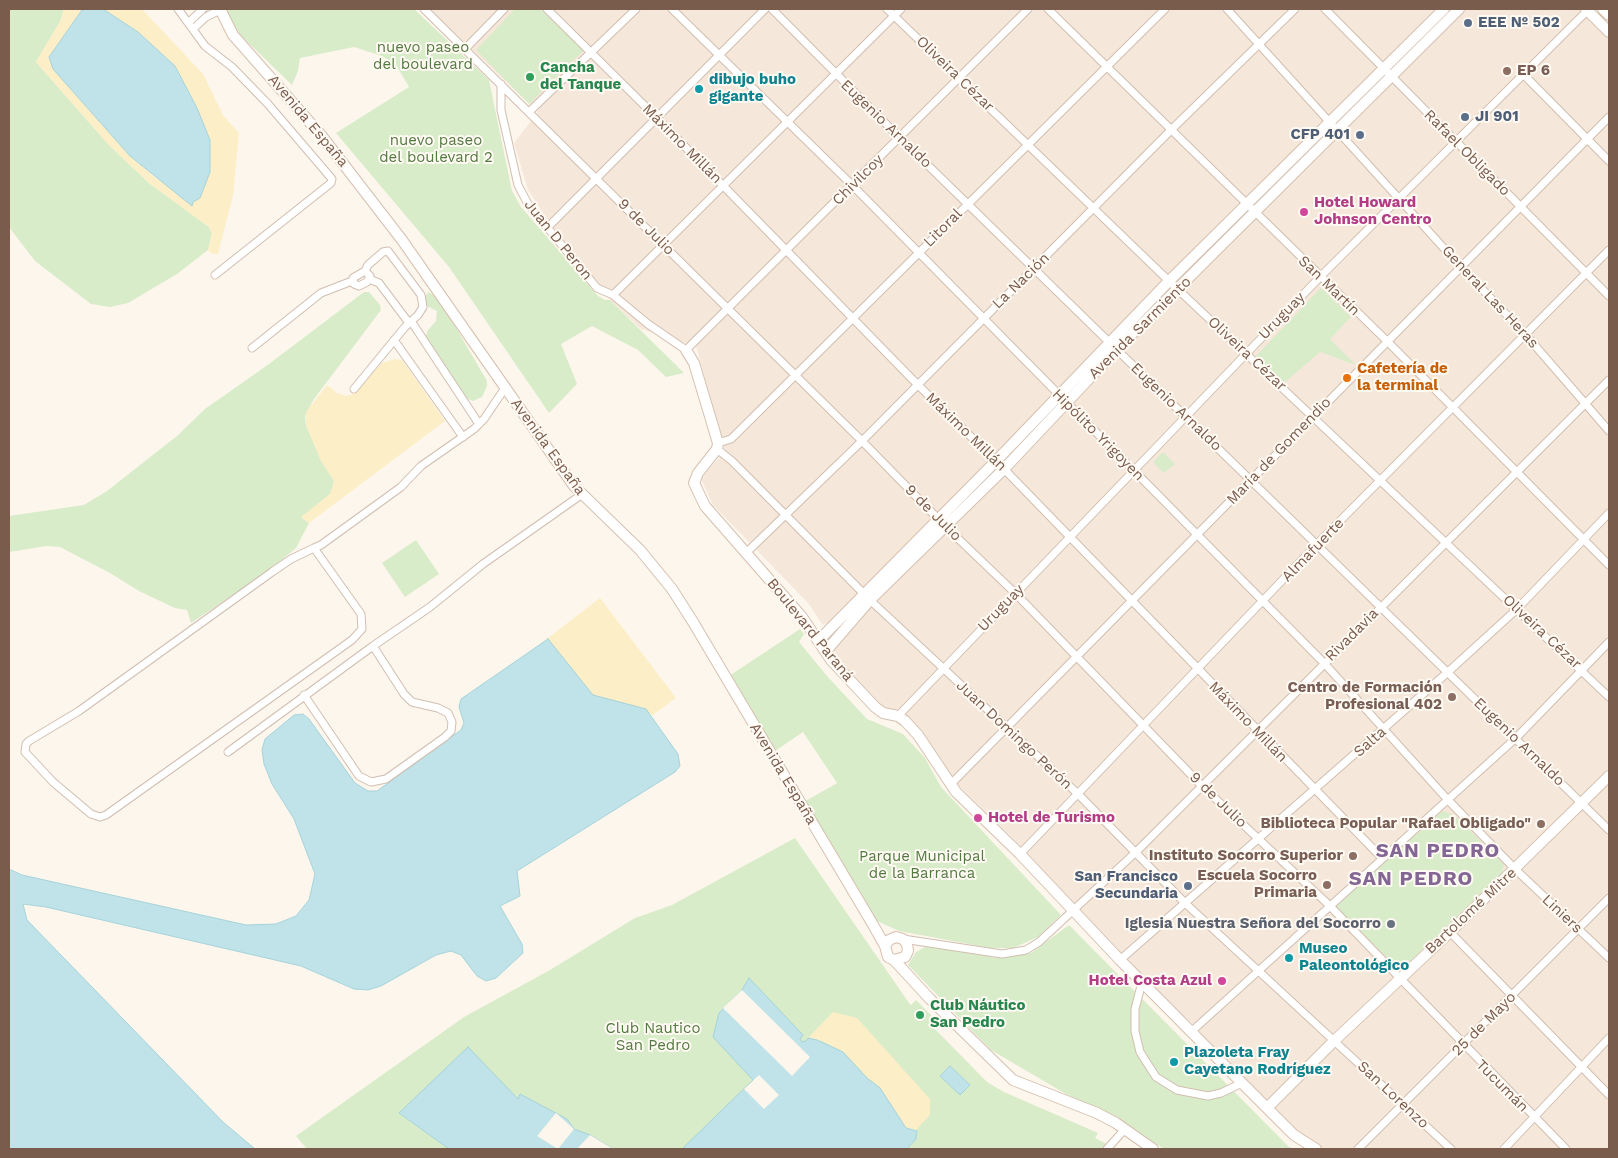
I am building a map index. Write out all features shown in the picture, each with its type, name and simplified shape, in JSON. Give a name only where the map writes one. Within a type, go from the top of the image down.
[{"type":"main road","name":"Avenida España","points":[[220,9],[233,35],[282,89],[359,182],[433,282],[581,495],[640,550],[672,589],[872,923],[893,941],[907,944],[902,960]]},
{"type":"main road","name":"Avenida Sarmiento","points":[[819,640],[946,527],[1004,469],[1062,400],[1113,346],[1169,281],[1250,208],[1333,125],[1383,69],[1444,9]]},
{"type":"main road","name":"Avenida Sarmiento","points":[[1333,125],[1391,76],[1459,9]]},
{"type":"main road","points":[[1588,9],[1609,32]]},
{"type":"main road","points":[[1604,9],[1609,15]]},
{"type":"main road","name":"Avenida Sarmiento","points":[[1113,346],[1178,289],[1250,208]]},
{"type":"main road","points":[[686,350],[694,363],[718,446]]},
{"type":"main road","name":"Avenida Sarmiento","points":[[826,651],[867,597],[938,518],[1062,400]]},
{"type":"main road","name":"Boulevard Paraná","points":[[718,446],[696,477],[695,490],[705,506],[802,617],[831,660],[875,707],[883,713],[898,716],[918,735],[950,785],[1020,854],[1120,960],[1294,1135],[1316,1149]]},
{"type":"main road","name":"Bartolomé Mitre","points":[[1268,1108],[1398,978],[1450,932],[1609,776]]},
{"type":"main road","name":"Avenida España","points":[[893,941],[888,956],[902,960],[930,999],[1013,1080],[1097,1113],[1125,1129],[1153,1149]]},
{"type":"street","points":[[178,9],[204,46],[232,67],[268,104],[332,178],[331,183],[215,275]]},
{"type":"street","points":[[188,23],[203,9]]},
{"type":"street","points":[[193,29],[206,17],[220,9]]},
{"type":"street","name":"9 de Julio","points":[[424,9],[530,111],[726,309],[1015,593],[1202,786],[1329,905],[1398,978]]},
{"type":"street","points":[[466,48],[504,9]]},
{"type":"street","name":"Máximo Millán","points":[[547,9],[656,117],[917,384],[1004,469],[1256,731],[1382,858]]},
{"type":"street","points":[[530,111],[636,9]]},
{"type":"street","name":"Hipólito Yrigoyen","points":[[672,9],[852,185],[1062,400],[1324,663],[1448,800],[1515,869]]},
{"type":"street","points":[[548,227],[765,9]]},
{"type":"street","name":"Eugenio Arnaldo","points":[[772,9],[900,138],[1609,830]]},
{"type":"street","name":"Oliveira Cézar","points":[[887,9],[1169,281],[1609,697]]},
{"type":"street","points":[[613,295],[901,9]]},
{"type":"street","name":"Chivilcoy","points":[[686,350],[1028,9]]},
{"type":"street","name":"San Martín","points":[[1048,9],[1172,129],[1609,564]]},
{"type":"street","name":"Litoral","points":[[718,446],[732,439],[794,374],[854,320],[918,253],[1165,9]]},
{"type":"street","name":"General Las Heras","points":[[1227,9],[1460,266],[1525,334],[1609,431]]},
{"type":"street","name":"La Nación","points":[[746,553],[862,441],[1172,129],[1295,9]]},
{"type":"street","name":"Rafael Obligado","points":[[1325,9],[1609,296]]},
{"type":"street","name":"Uruguay","points":[[898,716],[1186,417],[1246,352],[1588,9]]},
{"type":"street","points":[[1523,74],[1609,161]]},
{"type":"street","name":"Juan D Peron","points":[[501,84],[501,110],[518,185],[528,204],[597,288],[613,295],[648,324],[686,350]]},
{"type":"street","name":"María de Gomendio","points":[[950,785],[1609,117]]},
{"type":"street","name":"Almafuerte","points":[[1020,854],[1317,544],[1609,250]]},
{"type":"street","points":[[252,348],[321,293],[352,281],[365,271],[368,265],[383,252],[388,251],[392,254],[423,301],[421,311],[394,340],[354,389]]},
{"type":"street","points":[[365,271],[368,272],[369,279]]},
{"type":"street","points":[[369,279],[379,283],[410,322],[479,424]]},
{"type":"street","points":[[352,281],[359,286],[369,279]]},
{"type":"street","points":[[394,340],[463,437]]},
{"type":"street","name":"Rivadavia","points":[[928,941],[987,953],[1026,950],[1039,942],[1136,852],[1609,380]]},
{"type":"street","points":[[314,548],[361,614],[362,629],[352,640],[106,815],[100,817],[91,814],[53,782],[25,752],[26,744],[29,741],[80,711],[272,572],[314,548],[401,487],[421,466],[479,424],[505,388]]},
{"type":"street","name":"Juan Domingo Perón","points":[[718,446],[867,597],[1078,794],[1186,903],[1335,1040]]},
{"type":"street","points":[[228,752],[373,646],[430,608],[483,564],[581,495]]},
{"type":"street","name":"Salta","points":[[1120,960],[1448,672],[1517,609],[1609,514]]},
{"type":"street","points":[[1192,1031],[1258,969],[1516,738],[1609,642]]},
{"type":"street","points":[[304,696],[359,776],[371,782],[386,779],[445,737],[451,731],[452,722],[448,714],[438,708],[412,702],[404,694],[373,646]]},
{"type":"street","name":"Liniers","points":[[1515,869],[1609,958]]},
{"type":"street","name":"25 de Mayo","points":[[1358,1149],[1609,898]]},
{"type":"street","points":[[1450,932],[1609,1095]]},
{"type":"street","points":[[893,941],[928,941]]},
{"type":"street","points":[[902,960],[928,941]]},
{"type":"street","name":"Tucumán","points":[[1398,978],[1566,1149]]},
{"type":"street","points":[[1142,982],[1135,1008],[1135,1031],[1140,1052],[1156,1077],[1177,1090],[1208,1096],[1220,1094],[1242,1083]]},
{"type":"street","points":[[1504,1149],[1609,1038]]},
{"type":"street","name":"San Lorenzo","points":[[1335,1040],[1451,1149]]},
{"type":"street","points":[[1110,1148],[1125,1129]]},
{"type":"shaded area","points":[[429,9],[1438,9],[830,623],[822,624],[809,604],[713,505],[701,479],[725,451],[696,346],[641,329],[610,300],[549,222],[528,190],[514,143],[538,112]]},
{"type":"shaded area","points":[[1463,9],[1583,9],[1609,35],[1609,1149],[1322,1149],[1297,1134],[1242,1082],[1195,1026],[1143,979],[1075,909],[1022,847],[952,779],[928,739],[904,713],[896,709],[885,709],[876,702],[833,652],[836,643],[876,600]]},
{"type":"green space","points":[[9,9],[64,9],[61,20],[36,62],[109,145],[149,183],[209,227],[212,233],[208,250],[177,274],[128,303],[110,307],[91,304],[35,261],[9,227]]},
{"type":"green space","name":"nuevo paseo del boulevard 2","points":[[226,9],[414,9],[489,80],[512,191],[521,207],[598,296],[605,300],[610,300],[684,373],[666,377],[638,350],[592,326],[561,344],[577,384],[549,413],[449,267],[336,133],[409,87],[396,65],[382,56],[354,47],[300,58],[298,71],[292,85],[233,28]]},
{"type":"green space","name":"Cancha del Tanque","points":[[515,9],[540,9],[584,50],[529,104],[476,50]]},
{"type":"green space","points":[[1321,288],[1351,317],[1330,339],[1356,365],[1320,352],[1284,383],[1256,356]]},
{"type":"green space","points":[[364,292],[369,292],[380,305],[381,310],[314,399],[305,416],[306,425],[321,460],[334,481],[333,488],[330,494],[302,518],[309,523],[296,548],[263,575],[191,623],[187,610],[175,608],[139,591],[110,573],[60,547],[47,546],[9,552],[9,516],[84,505],[107,491],[177,436],[205,409],[269,364]]},
{"type":"green space","points":[[428,292],[438,297],[487,381],[482,397],[473,401],[460,396],[425,349],[424,340],[428,330],[436,321],[437,311],[427,306],[424,299]]},
{"type":"green space","points":[[1163,452],[1175,464],[1164,473],[1153,462]]},
{"type":"green space","points":[[416,540],[439,574],[405,597],[382,563]]},
{"type":"green space","name":"Parque Municipal de la Barranca","points":[[800,629],[804,634],[799,642],[827,676],[867,719],[903,734],[925,758],[941,787],[1061,915],[1038,937],[1013,948],[990,948],[899,931],[875,920],[804,802],[837,783],[803,732],[775,751],[729,676]]},
{"type":"green space","points":[[1443,811],[1454,815],[1504,864],[1502,873],[1403,968],[1399,969],[1334,906]]},
{"type":"green space","name":"Club Nautico San Pedro","points":[[795,838],[909,1003],[911,1005],[916,1000],[936,1020],[931,1025],[987,1082],[1004,1092],[1098,1133],[1095,1138],[1117,1149],[907,1149],[916,1139],[917,1131],[810,1057],[698,1149],[556,1149],[399,1113],[449,1149],[307,1149],[296,1136],[464,1017],[550,970],[635,918],[672,905]]},
{"type":"green space","points":[[1069,925],[1289,1147],[1295,1149],[1164,1149],[1121,1120],[1066,1094],[991,1050],[908,965],[916,952],[929,945],[996,958],[1031,953]]},
{"type":"sand","points":[[64,9],[87,9],[82,10],[49,57],[70,88],[130,156],[158,180],[197,108],[175,66],[138,32],[103,9],[142,9],[203,74],[223,115],[239,133],[233,195],[218,254],[212,254],[208,250],[212,233],[209,227],[149,183],[109,145],[36,62],[61,20]]},
{"type":"sand","points":[[395,359],[402,360],[445,421],[309,523],[301,517],[330,494],[334,481],[321,461],[306,425],[306,412],[327,385],[337,393],[347,396],[355,393],[382,363]]},
{"type":"sand","points":[[600,598],[676,698],[653,715],[599,701],[474,695]]},
{"type":"sand","points":[[833,1012],[857,1018],[930,1099],[930,1115],[916,1130],[906,1128],[880,1088],[867,1078],[843,1052],[822,1041],[808,1038]]},
{"type":"water","points":[[103,9],[138,32],[175,66],[197,108],[210,140],[210,172],[200,198],[193,202],[192,206],[130,156],[53,69],[49,57],[82,10]]},
{"type":"water","points":[[548,639],[593,695],[646,709],[678,754],[680,766],[675,772],[517,871],[520,896],[500,906],[522,944],[523,953],[496,978],[486,981],[477,976],[461,955],[451,951],[436,955],[381,986],[368,990],[354,989],[301,966],[46,907],[23,904],[27,920],[223,1122],[255,1149],[9,1149],[9,869],[22,875],[246,925],[276,924],[296,916],[309,900],[315,874],[294,819],[272,784],[264,764],[262,750],[265,739],[294,715],[303,714],[309,719],[355,783],[368,791],[377,791],[461,730],[464,723],[459,707],[461,699]]},
{"type":"water","points":[[749,978],[803,1035],[800,1039],[802,1042],[808,1038],[817,1040],[843,1052],[867,1078],[880,1088],[906,1128],[917,1131],[916,1139],[907,1149],[682,1149],[753,1080],[713,1037],[719,1013],[742,990]]},
{"type":"water","points":[[468,1047],[518,1099],[520,1094],[567,1119],[574,1129],[590,1135],[613,1149],[449,1149],[399,1113]]},
{"type":"water","points":[[950,1066],[970,1085],[960,1095],[940,1076]]},
{"type":"pier","points":[[742,990],[810,1057],[792,1076],[723,1008]]},
{"type":"pier","points":[[759,1075],[779,1095],[764,1109],[744,1089]]},
{"type":"pier","points":[[556,1113],[574,1129],[558,1149],[537,1136]]},
{"type":"pier","points":[[590,1135],[613,1149],[577,1149]]},
{"type":"place","name":"EEE Nº 502","points":[[1468,23]]},
{"type":"place","name":"EP 6","points":[[1507,71]]},
{"type":"place","name":"Cancha del Tanque","points":[[530,77]]},
{"type":"place","name":"dibujo buho gigante","points":[[699,89]]},
{"type":"place","name":"JI 901","points":[[1465,117]]},
{"type":"place","name":"CFP 401","points":[[1360,135]]},
{"type":"place","name":"Hotel Howard Johnson Centro","points":[[1304,212]]},
{"type":"place","name":"Cafetería de la terminal","points":[[1347,378]]},
{"type":"place","name":"Centro de Formación Profesional 402","points":[[1452,697]]},
{"type":"place","name":"Hotel de Turismo","points":[[978,818]]},
{"type":"place","name":"Biblioteca Popular \"Rafael Obligado\"","points":[[1541,824]]},
{"type":"place","name":"Instituto Socorro Superior","points":[[1353,856]]},
{"type":"place","name":"Escuela Socorro Primaria","points":[[1327,885]]},
{"type":"place","name":"San Francisco Secundaria","points":[[1188,886]]},
{"type":"place","name":"Iglesia Nuestra Señora del Socorro","points":[[1391,924]]},
{"type":"place","name":"Museo Paleontológico","points":[[1289,958]]},
{"type":"place","name":"Hotel Costa Azul","points":[[1222,981]]},
{"type":"place","name":"Club Náutico San Pedro","points":[[920,1015]]},
{"type":"place","name":"Plazoleta Fray Cayetano Rodríguez","points":[[1174,1062]]},
{"type":"district","name":"SAN PEDRO","points":[[1438,851]]},
{"type":"district","name":"SAN PEDRO","points":[[1411,879]]},
{"type":"park label","name":"nuevo paseo del boulevard","points":[[423,56]]}]
